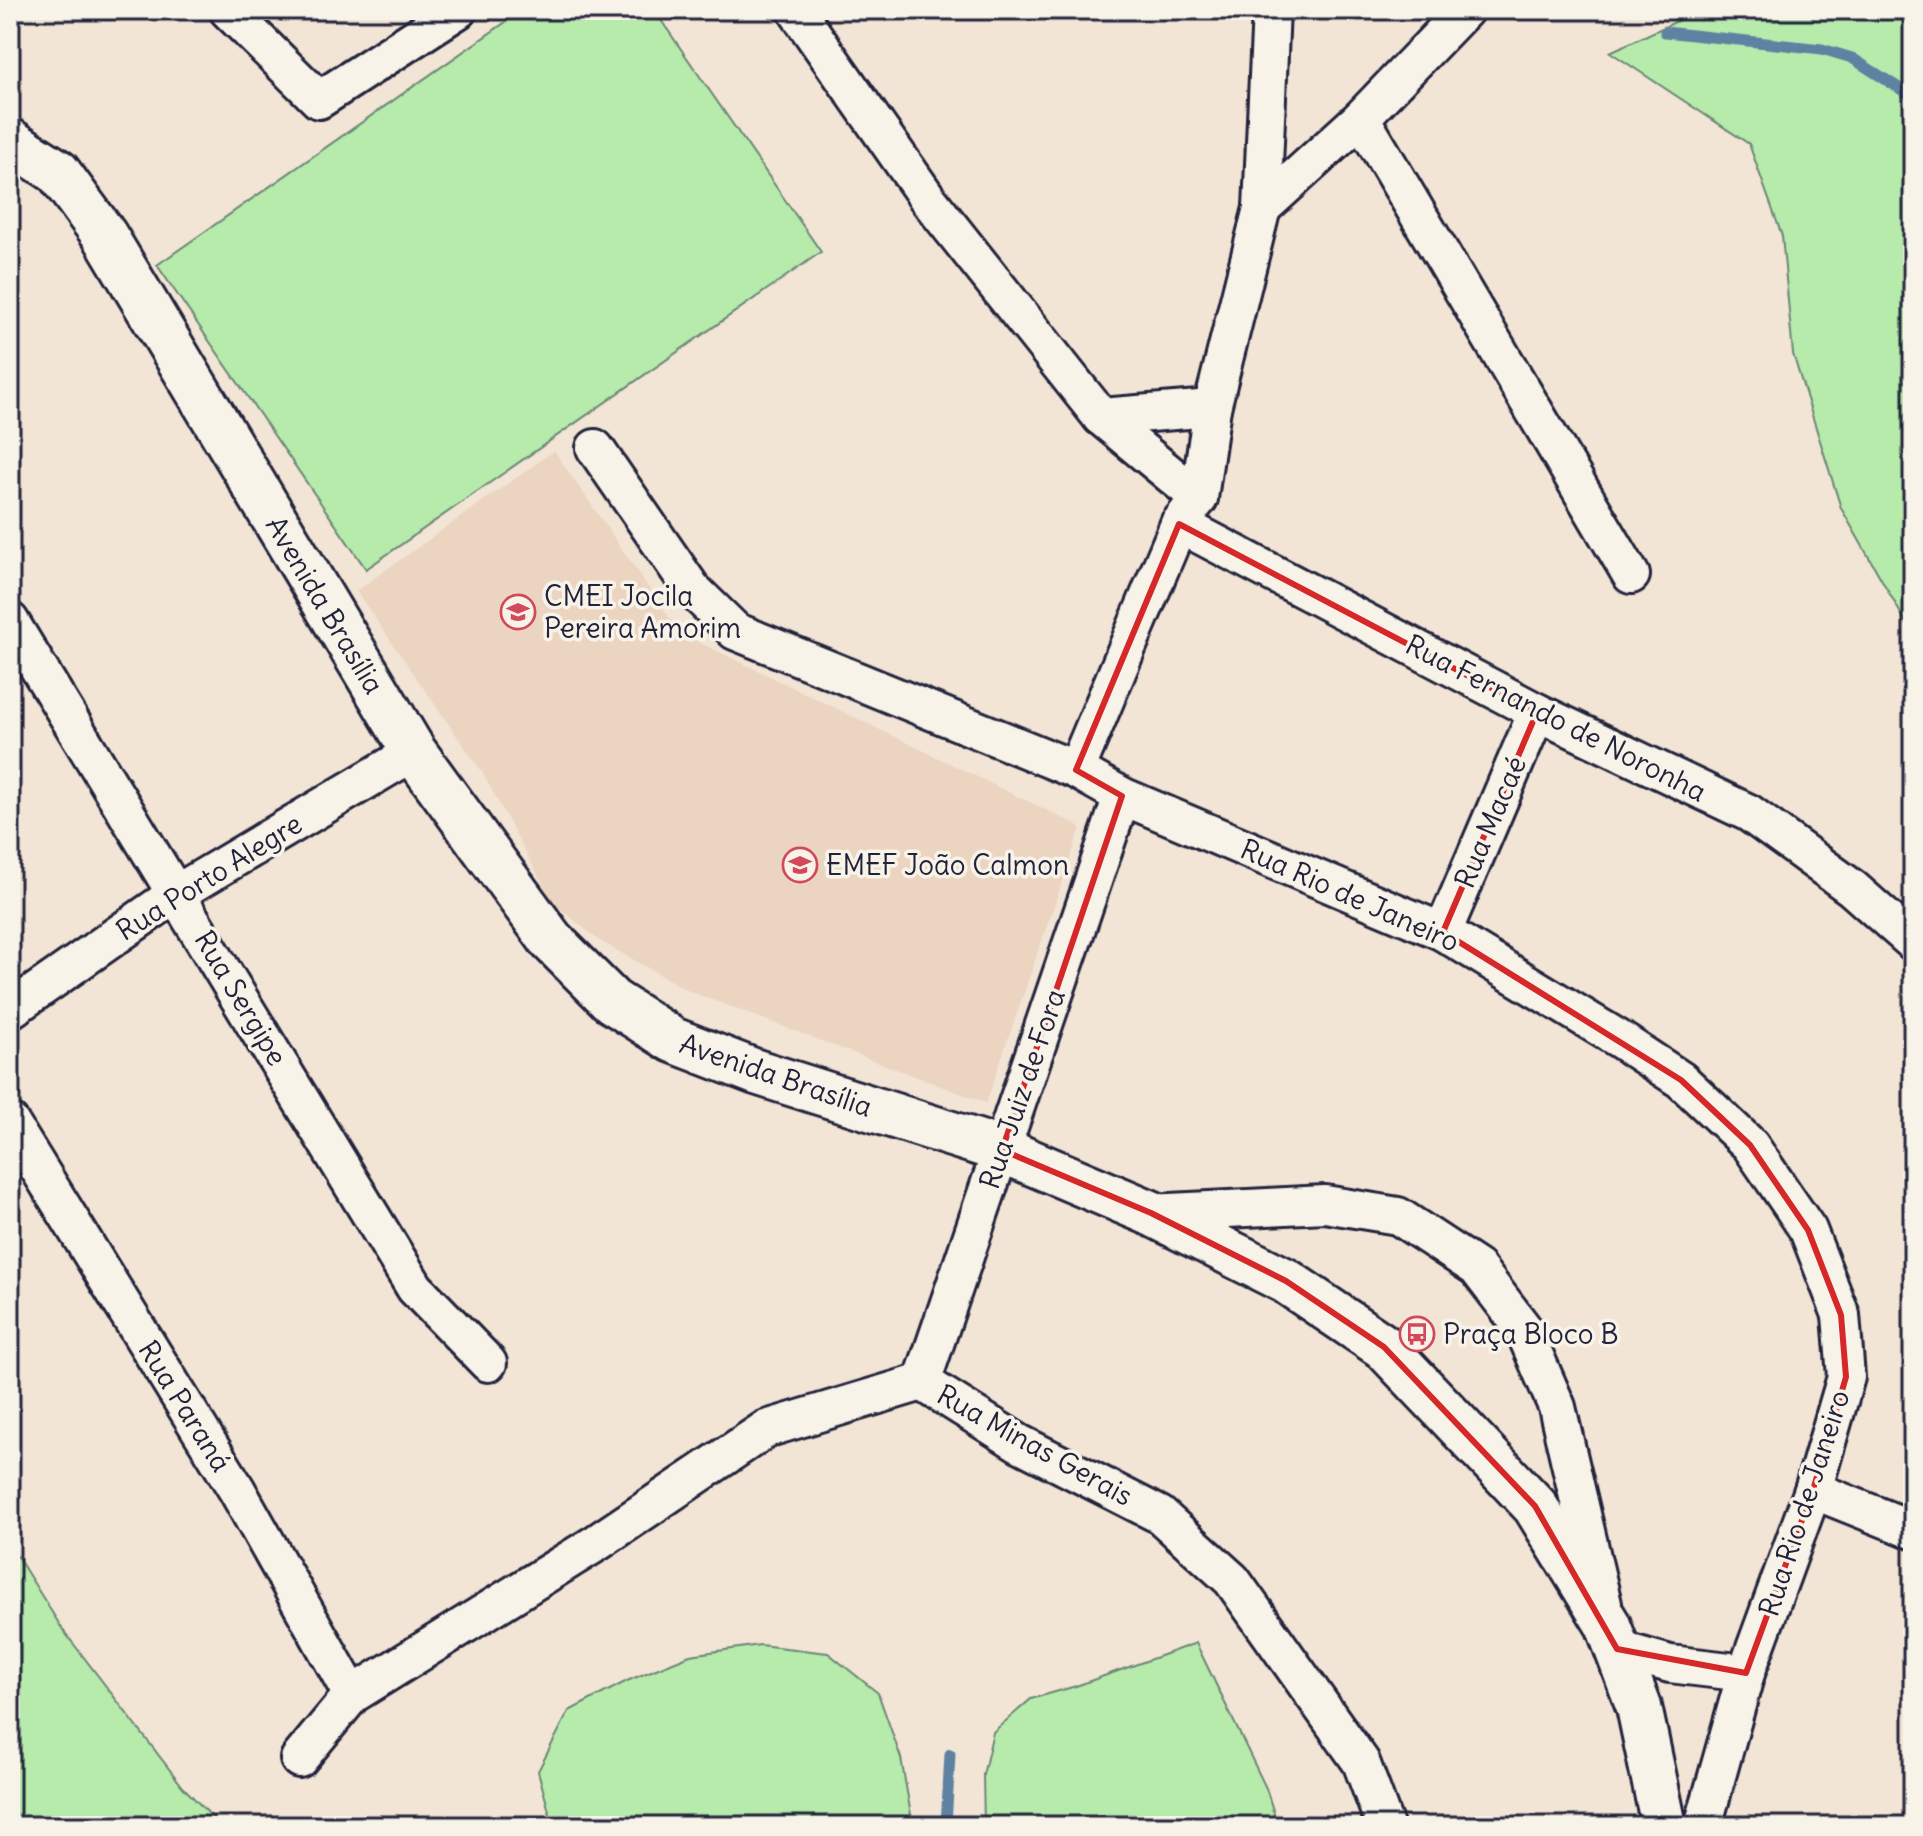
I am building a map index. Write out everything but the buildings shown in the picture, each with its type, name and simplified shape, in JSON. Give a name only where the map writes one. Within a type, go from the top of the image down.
[{"type":"street","points":[[228,10],[319,100],[458,10]]},
{"type":"street","name":"Rua Fernando de Noronha","points":[[796,10],[928,199],[1101,417],[1189,511],[1537,712],[1749,813],[1852,888],[1913,942]]},
{"type":"street","points":[[1076,770],[1189,511],[1262,208],[1271,10]]},
{"type":"street","points":[[1262,208],[1361,118],[1465,10]]},
{"type":"street","points":[[1361,118],[1631,575]]},
{"type":"street","name":"Avenida Brasília","points":[[10,141],[58,172],[105,236],[414,752],[551,940],[612,1001],[673,1040],[756,1072],[1002,1150],[1151,1213],[1286,1281],[1384,1347],[1535,1506],[1612,1637],[1639,1707],[1664,1826]]},
{"type":"street","points":[[1101,417],[1212,408]]},
{"type":"street","name":"Rua Rio de Janeiro","points":[[595,448],[692,589],[735,631],[1076,770],[1122,796],[1443,932],[1681,1080],[1750,1145],[1808,1230],[1841,1315],[1846,1377],[1813,1490],[1746,1673],[1703,1826]]},
{"type":"street","name":"Rua Sergipe","points":[[10,621],[415,1288],[488,1363]]},
{"type":"street","name":"Rua Macaé","points":[[1443,932],[1537,712]]},
{"type":"street","name":"Rua Porto Alegre","points":[[10,1010],[177,893],[414,752]]},
{"type":"street","name":"Rua Juiz de Fora","points":[[922,1382],[1122,796]]},
{"type":"street","name":"Rua Paraná","points":[[10,1122],[237,1490],[352,1695]]},
{"type":"street","points":[[1151,1213],[1325,1204],[1369,1211],[1398,1216],[1477,1268],[1523,1328],[1557,1407],[1612,1637],[1670,1664],[1746,1673]]},
{"type":"street","name":"Rua Minas Gerais","points":[[299,1759],[352,1695],[598,1542],[766,1429],[922,1382],[1019,1443],[1160,1515],[1232,1580],[1361,1762],[1385,1826]]},
{"type":"street","points":[[1813,1490],[1913,1530]]},
{"type":"highlighted area","points":[[1179,524],[1537,712],[1443,932],[1681,1080],[1750,1145],[1808,1230],[1841,1315],[1846,1377],[1813,1490],[1746,1673],[1617,1649],[1535,1506],[1384,1347],[1286,1281],[1151,1213],[1002,1150],[1122,796],[1076,770]]},
{"type":"shaded area","name":"EMEF João Calmon","points":[[554,451],[680,633],[1081,827],[986,1103],[689,991],[600,941],[553,903],[482,772],[356,591]]},
{"type":"green space","points":[[523,10],[654,10],[821,252],[366,569],[157,265]]},
{"type":"green space","points":[[1701,10],[1913,10],[1913,635],[1841,508],[1793,354],[1782,236],[1749,144],[1610,52]]},
{"type":"green space","points":[[10,1545],[63,1630],[183,1787],[221,1826],[10,1826]]},
{"type":"green space","points":[[1196,1643],[1266,1788],[1278,1826],[984,1826],[983,1775],[993,1732],[1031,1699]]},
{"type":"green space","points":[[760,1645],[828,1653],[878,1693],[901,1758],[913,1826],[553,1826],[538,1771],[569,1711],[627,1681],[690,1655]]},
{"type":"waterway","points":[[1665,32],[1822,49],[1852,58],[1913,97]]},
{"type":"waterway","points":[[946,1826],[950,1754]]},
{"type":"place","name":"CMEI Jocila Pereira Amorim","points":[[518,612]]},
{"type":"place","name":"EMEF João Calmon","points":[[800,865]]},
{"type":"place","name":"Praça Bloco B","points":[[1417,1334]]}]
